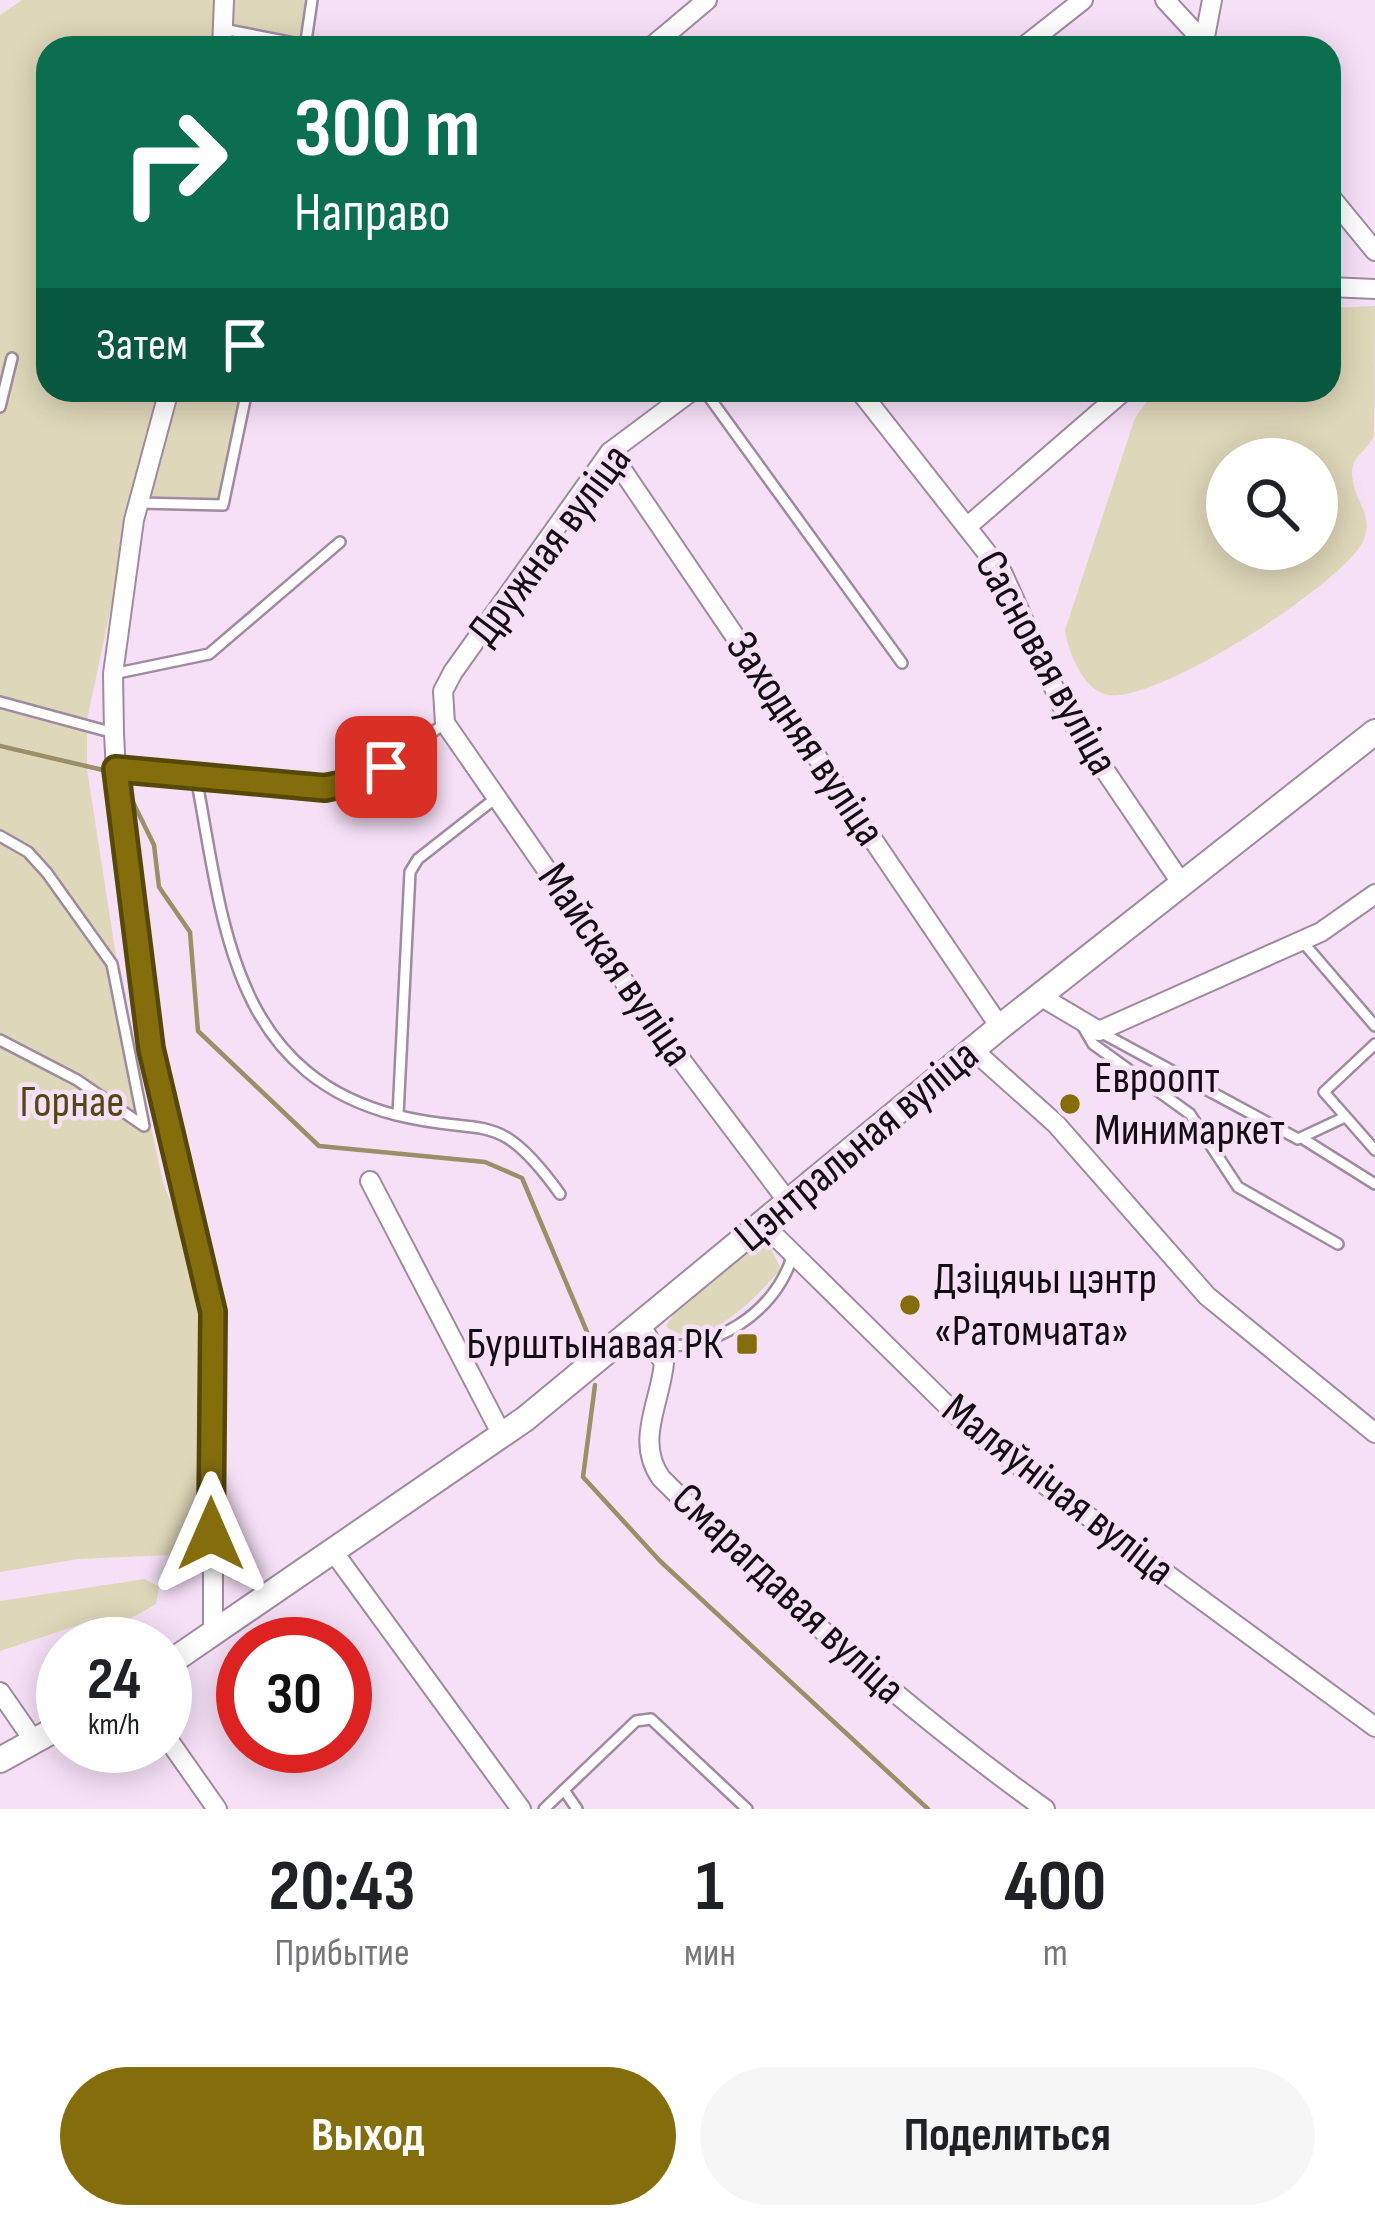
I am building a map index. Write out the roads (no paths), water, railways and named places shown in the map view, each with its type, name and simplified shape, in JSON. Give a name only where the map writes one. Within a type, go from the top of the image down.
[{"type":"street","points":[[223,36],[224,0]]},
{"type":"street","points":[[664,36],[707,0]]},
{"type":"street","points":[[1037,36],[1083,0]]},
{"type":"street","points":[[1166,0],[1198,36]]},
{"type":"street","points":[[1207,36],[1212,0]]},
{"type":"street","points":[[1341,210],[1375,251]]},
{"type":"street","points":[[1341,288],[1375,289]]},
{"type":"street","points":[[166,402],[139,503],[113,674],[114,733],[136,944],[170,1139],[213,1312],[213,1636]]},
{"type":"street","name":"Дружная вуліца","points":[[445,723],[443,691],[453,672],[610,452],[677,402]]},
{"type":"street","name":"Сасновая вуліца","points":[[869,402],[968,526],[1019,602],[1032,648],[1064,710],[1182,884]]},
{"type":"street","points":[[968,526],[1111,402]]},
{"type":"street","name":"Заходняя вуліца","points":[[610,452],[1000,1027]]},
{"type":"street","name":"Майская вуліца","points":[[445,723],[648,1016],[789,1203]]},
{"type":"street","name":"Цэнтральная вуліца","points":[[192,1649],[649,1335],[764,1225],[972,1049],[1375,732]]},
{"type":"street","points":[[1040,996],[1100,1031],[1301,940],[1375,894]]},
{"type":"street","points":[[972,1049],[1056,1124],[1207,1296],[1375,1433]]},
{"type":"street","points":[[370,1181],[502,1435]]},
{"type":"street","name":"Маляўнічая вуліца","points":[[764,1225],[792,1258],[976,1435],[1375,1727]]},
{"type":"street","name":"Смарагдавая вуліца","points":[[649,1335],[662,1376],[647,1437],[648,1454],[661,1478],[797,1610],[952,1742],[1045,1809]]},
{"type":"street","points":[[335,1554],[521,1809]]},
{"type":"street","points":[[0,1692],[34,1741],[0,1760]]},
{"type":"street","points":[[192,1773],[217,1809]]},
{"type":"lane","points":[[306,36],[311,0]]},
{"type":"lane","points":[[0,407],[12,358]]},
{"type":"lane","points":[[139,503],[223,505],[245,402]]},
{"type":"lane","points":[[713,402],[902,663]]},
{"type":"lane","points":[[113,674],[209,654],[340,542]]},
{"type":"lane","points":[[0,702],[114,733]]},
{"type":"lane","points":[[116,769],[313,788],[358,781],[445,723]]},
{"type":"lane","points":[[196,777],[230,953],[263,1026],[309,1071],[398,1115],[498,1131],[519,1144],[560,1194]]},
{"type":"lane","points":[[398,1115],[410,872],[418,859],[497,797]]},
{"type":"lane","points":[[0,836],[28,852],[47,873],[112,964],[144,1126]]},
{"type":"lane","points":[[1301,940],[1371,1011],[1375,1026]]},
{"type":"lane","points":[[1080,1020],[1093,1044],[1190,1114],[1238,1187],[1338,1244]]},
{"type":"lane","points":[[1100,1031],[1305,1140],[1375,1184]]},
{"type":"lane","points":[[0,1040],[77,1080],[170,1139]]},
{"type":"lane","points":[[1375,1044],[1324,1092],[1375,1150]]},
{"type":"lane","points":[[1305,1140],[1346,1117]]},
{"type":"lane","points":[[649,1335],[677,1347],[715,1338],[741,1323],[785,1279],[792,1258]]},
{"type":"lane","points":[[544,1809],[636,1721],[651,1719],[747,1809]]},
{"type":"lane","points":[[564,1790],[577,1809]]},
{"type":"waterway","points":[[0,746],[103,770]]},
{"type":"waterway","points":[[126,788],[154,845],[159,887],[190,932],[198,1031],[319,1146],[485,1162],[522,1178],[590,1339]]},
{"type":"waterway","points":[[595,1385],[583,1477],[660,1561],[928,1809]]},
{"type":"place","name":"Евроопт Минимаркет","points":[[1070,1104]]},
{"type":"place","name":"Дзіцячы цэнтр «Ратомчата»","points":[[910,1305]]},
{"type":"place","name":"Бурштынавая РК","points":[[747,1344]]},
{"type":"park label","name":"Горнае","points":[[72,1102]]}]
